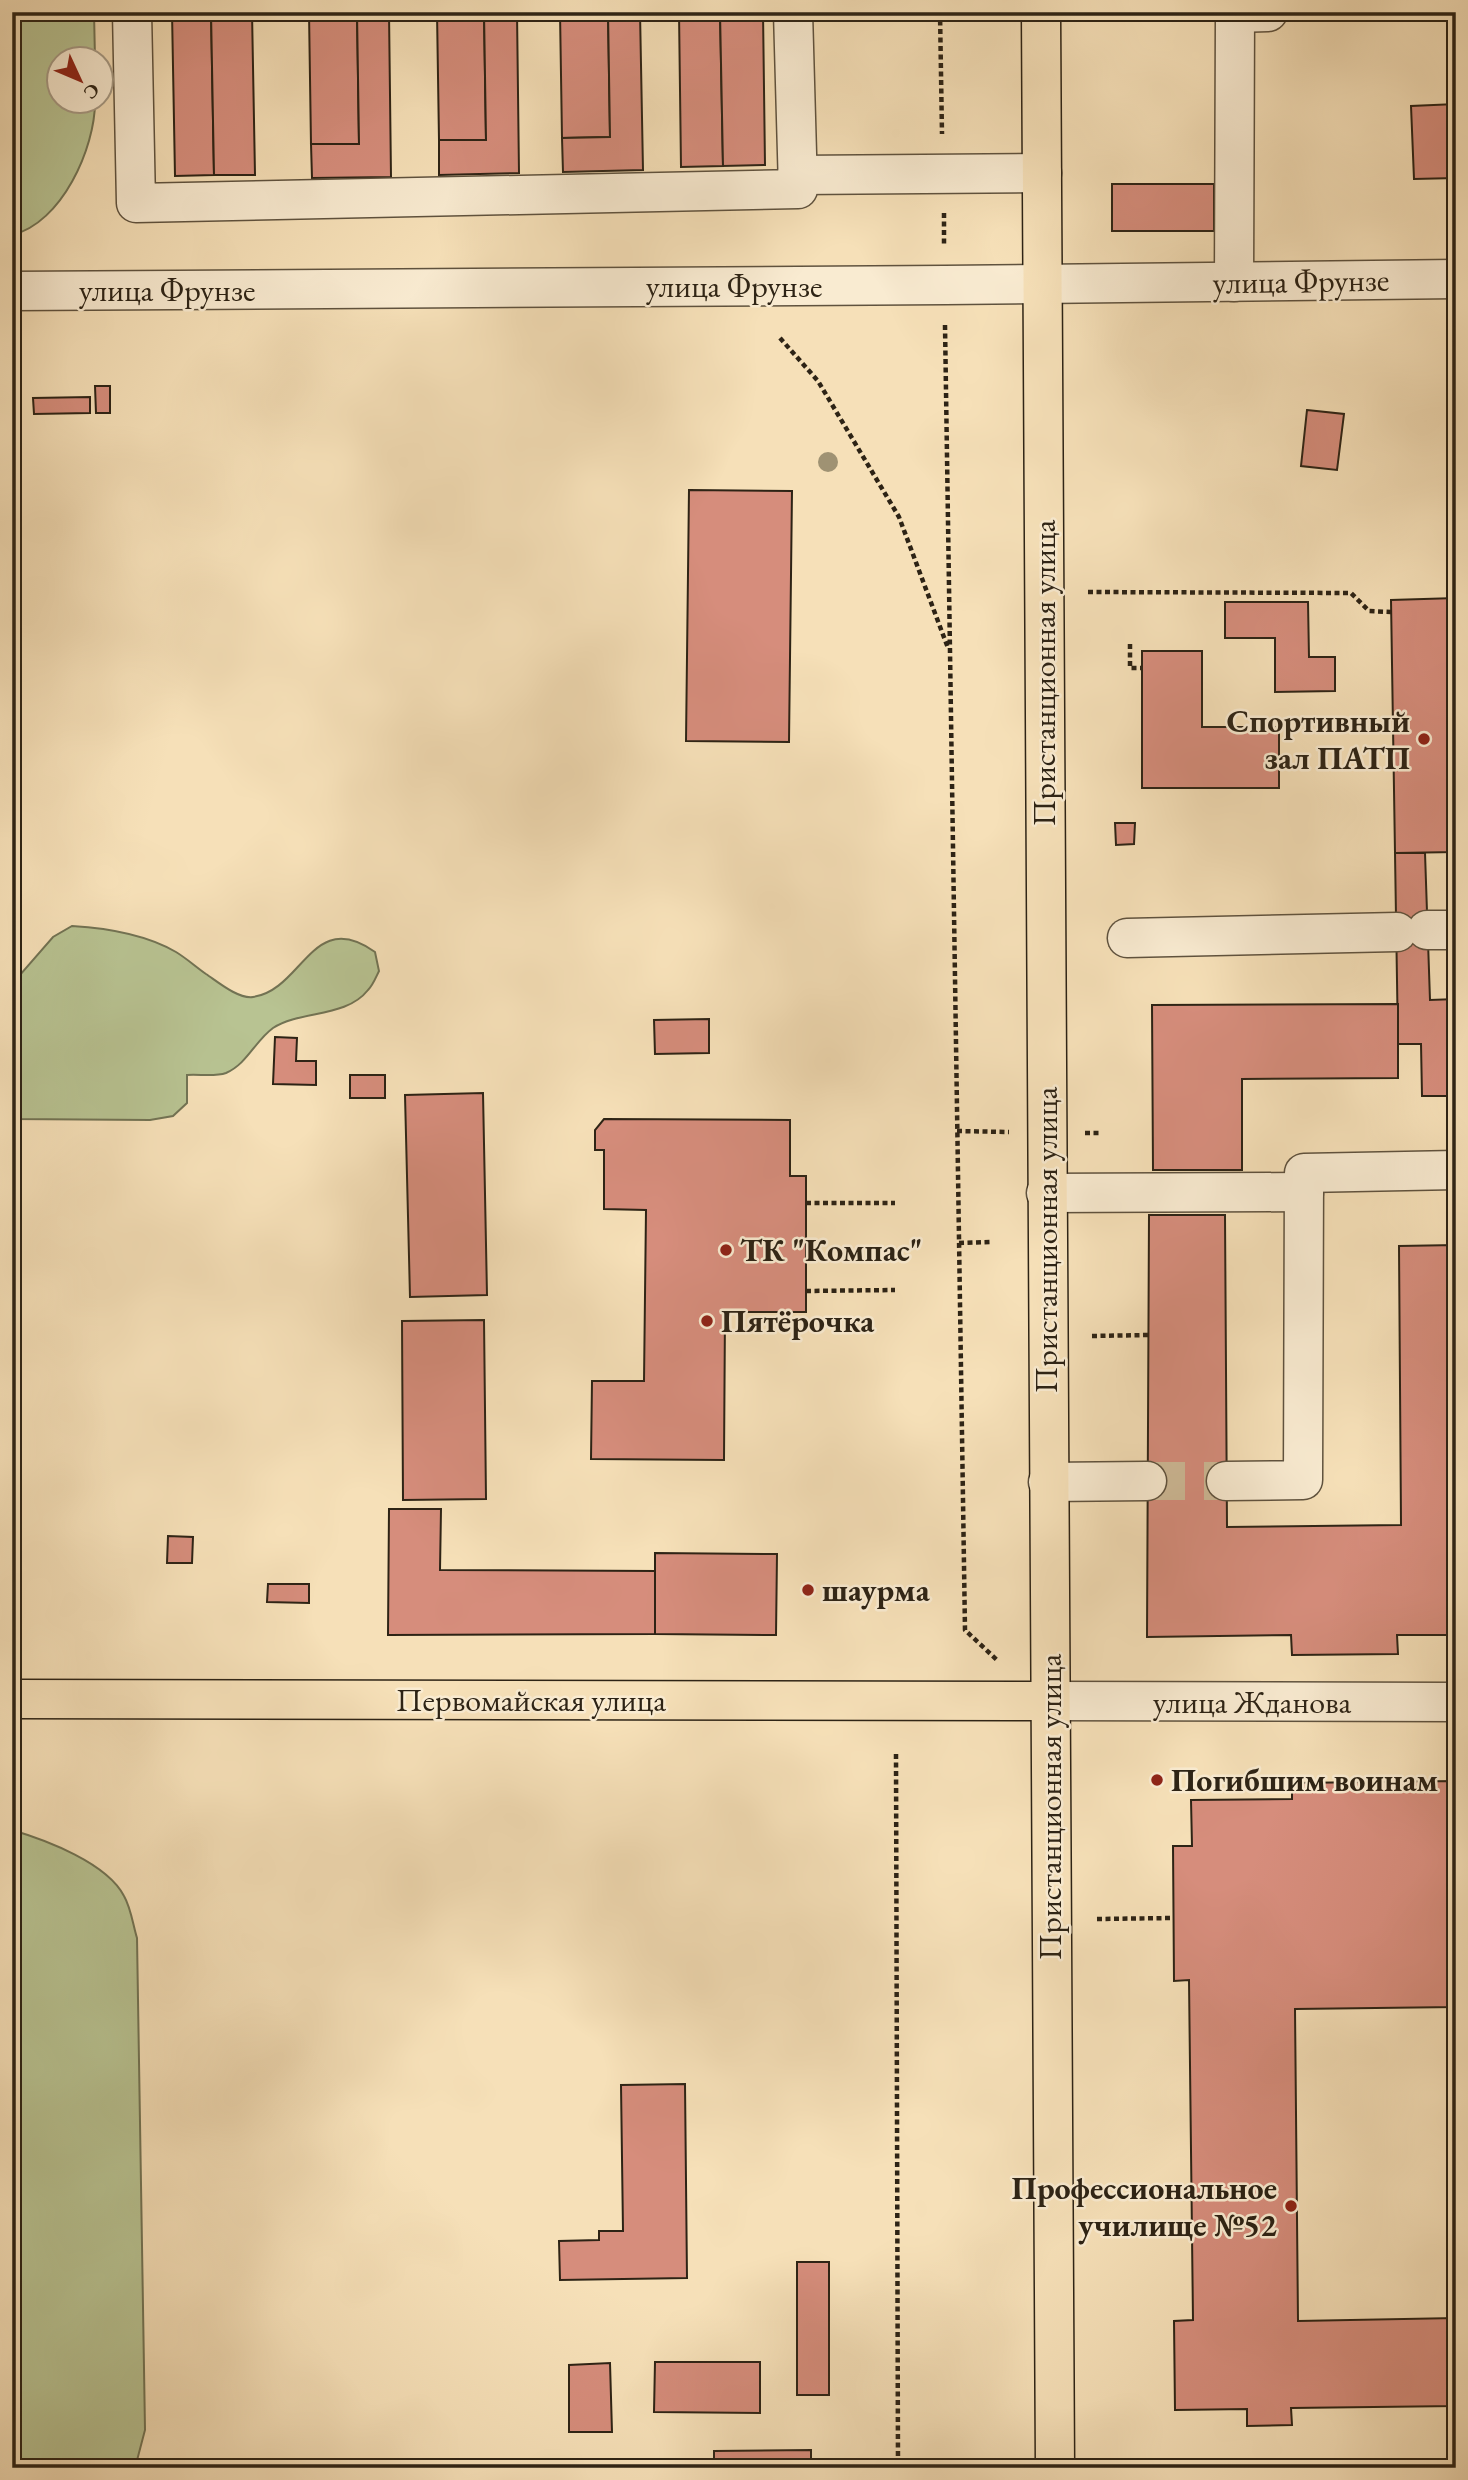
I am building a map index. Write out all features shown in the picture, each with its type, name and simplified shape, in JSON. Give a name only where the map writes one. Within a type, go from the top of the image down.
[{"type":"main road","name":"Пристанционная улица","points":[[1041,12],[1055,2468]]},
{"type":"main road","name":"Первомайская улица","points":[[12,1699],[1049,1701]]},
{"type":"street","points":[[132,12],[136,203],[798,189],[793,12]]},
{"type":"street","points":[[1234,282],[1246,13]]},
{"type":"street","points":[[797,175],[1042,173]]},
{"type":"street","name":"улица Фрунзе","points":[[12,291],[1456,279]]},
{"type":"street","points":[[1127,938],[1426,931]]},
{"type":"street","points":[[1226,1481],[1303,1480],[1304,1174],[1456,1170]]},
{"type":"street","points":[[1046,1193],[1304,1192]]},
{"type":"street","points":[[1048,1482],[1147,1481]]},
{"type":"street","name":"улица Жданова","points":[[1049,1701],[1456,1702]]},
{"type":"path","points":[[940,12],[965,1630],[997,1660]]},
{"type":"path","points":[[780,338],[817,381],[899,517],[950,652]]},
{"type":"path","points":[[1088,592],[1351,593],[1369,611],[1391,612]]},
{"type":"path","points":[[1130,644],[1130,668],[1142,668]]},
{"type":"path","points":[[806,1203],[895,1203]]},
{"type":"path","points":[[959,1243],[991,1242]]},
{"type":"path","points":[[806,1291],[895,1290]]},
{"type":"path","points":[[1092,1336],[1148,1335]]},
{"type":"path","points":[[896,1755],[898,2468]]},
{"type":"path","points":[[1097,1919],[1173,1917]]},
{"type":"green space","points":[[12,12],[94,12],[95,46],[46,46],[46,116],[93,116],[82,161],[60,200],[46,216],[30,228],[12,235]]},
{"type":"green space","points":[[72,926],[112,930],[164,946],[228,989],[247,997],[270,991],[284,981],[309,955],[336,939],[354,941],[375,952],[379,971],[371,986],[359,999],[336,1010],[297,1018],[273,1028],[240,1064],[226,1073],[187,1075],[187,1103],[173,1116],[150,1120],[12,1119],[12,984],[53,937]]},
{"type":"green space","points":[[12,1830],[74,1854],[104,1873],[124,1896],[137,1938],[145,2430],[135,2468],[12,2468]]},
{"type":"building","points":[[172,12],[211,12],[214,175],[175,176]]},
{"type":"building","points":[[211,12],[252,12],[255,175],[214,175]]},
{"type":"building","points":[[309,12],[357,12],[359,144],[311,144]]},
{"type":"building","points":[[357,12],[389,12],[391,177],[312,178],[311,144],[359,144]]},
{"type":"building","points":[[437,12],[484,12],[486,140],[439,140]]},
{"type":"building","points":[[484,12],[517,12],[519,173],[439,175],[439,140],[486,140]]},
{"type":"building","points":[[560,12],[608,12],[610,137],[562,138]]},
{"type":"building","points":[[608,12],[640,12],[643,170],[563,172],[562,138],[610,137]]},
{"type":"building","points":[[679,12],[720,12],[723,166],[681,167]]},
{"type":"building","points":[[720,12],[763,12],[765,165],[723,166]]},
{"type":"building","points":[[1456,104],[1456,178],[1414,179],[1411,106]]},
{"type":"building","points":[[1112,184],[1214,184],[1214,231],[1112,231]]},
{"type":"building","points":[[12,386],[18,386],[18,398],[12,398]]},
{"type":"building","points":[[95,386],[110,386],[110,413],[96,413]]},
{"type":"building","points":[[90,397],[90,413],[34,414],[33,398]]},
{"type":"building","points":[[1307,410],[1344,414],[1337,470],[1301,466]]},
{"type":"building","points":[[689,490],[792,491],[789,742],[686,741]]},
{"type":"building","name":"Спортивный зал ПАТП","points":[[1456,598],[1456,852],[1395,853],[1391,600]]},
{"type":"building","points":[[1225,602],[1308,602],[1309,657],[1335,657],[1335,691],[1275,692],[1275,638],[1225,638]]},
{"type":"building","points":[[1142,651],[1202,651],[1202,727],[1279,727],[1279,788],[1142,788]]},
{"type":"building","points":[[1115,823],[1135,823],[1134,844],[1116,845]]},
{"type":"building","points":[[1395,853],[1425,853],[1430,1000],[1456,999],[1456,1096],[1422,1096],[1421,1044],[1398,1044]]},
{"type":"building","points":[[1398,1004],[1398,1078],[1242,1079],[1242,1170],[1153,1170],[1152,1005]]},
{"type":"building","points":[[709,1019],[709,1053],[655,1054],[654,1020]]},
{"type":"building","points":[[275,1037],[297,1038],[296,1061],[316,1061],[316,1085],[273,1084]]},
{"type":"building","points":[[350,1075],[385,1075],[385,1098],[350,1098]]},
{"type":"building","points":[[483,1093],[487,1295],[410,1297],[405,1095]]},
{"type":"building","name":"ТК \"Компас\"","points":[[604,1119],[790,1120],[790,1176],[806,1176],[806,1312],[725,1312],[724,1460],[591,1459],[592,1381],[644,1381],[646,1210],[604,1209],[604,1150],[595,1150],[595,1130]]},
{"type":"building","points":[[1149,1215],[1225,1215],[1227,1527],[1401,1525],[1399,1246],[1456,1245],[1456,1635],[1397,1635],[1398,1654],[1292,1655],[1291,1635],[1147,1637]]},
{"type":"building","points":[[484,1320],[486,1499],[403,1500],[402,1321]]},
{"type":"building","points":[[389,1509],[441,1509],[440,1570],[656,1571],[655,1634],[388,1635]]},
{"type":"building","points":[[168,1536],[193,1537],[192,1563],[167,1563]]},
{"type":"building","points":[[655,1553],[777,1554],[776,1635],[655,1634]]},
{"type":"building","points":[[268,1584],[309,1584],[309,1603],[267,1602]]},
{"type":"building","points":[[1456,1781],[1456,2007],[1295,2009],[1298,2321],[1456,2318],[1456,2406],[1291,2408],[1292,2425],[1247,2426],[1247,2409],[1175,2410],[1174,2321],[1193,2320],[1189,1980],[1174,1981],[1173,1846],[1192,1846],[1191,1800],[1292,1799],[1292,1783]]},
{"type":"building","points":[[685,2084],[687,2278],[560,2280],[559,2241],[599,2240],[599,2231],[623,2231],[621,2085]]},
{"type":"building","points":[[797,2262],[829,2262],[829,2395],[797,2395]]},
{"type":"building","points":[[655,2362],[760,2362],[760,2413],[654,2412]]},
{"type":"building","points":[[610,2363],[612,2432],[569,2432],[569,2365]]},
{"type":"building","points":[[811,2450],[811,2468],[714,2468],[714,2451]]},
{"type":"tunnel","points":[[1147,1481],[1226,1481]]},
{"type":"place","name":"Спортивный зал ПАТП","points":[[1424,739]]},
{"type":"place","name":"ТК \"Компас\"","points":[[726,1250]]},
{"type":"place","name":"Пятёрочка","points":[[707,1321]]},
{"type":"place","name":"шаурма","points":[[808,1590]]},
{"type":"place","name":"Погибшим воинам","points":[[1157,1780]]},
{"type":"place","name":"Профессиональное училище №52","points":[[1291,2206]]}]
